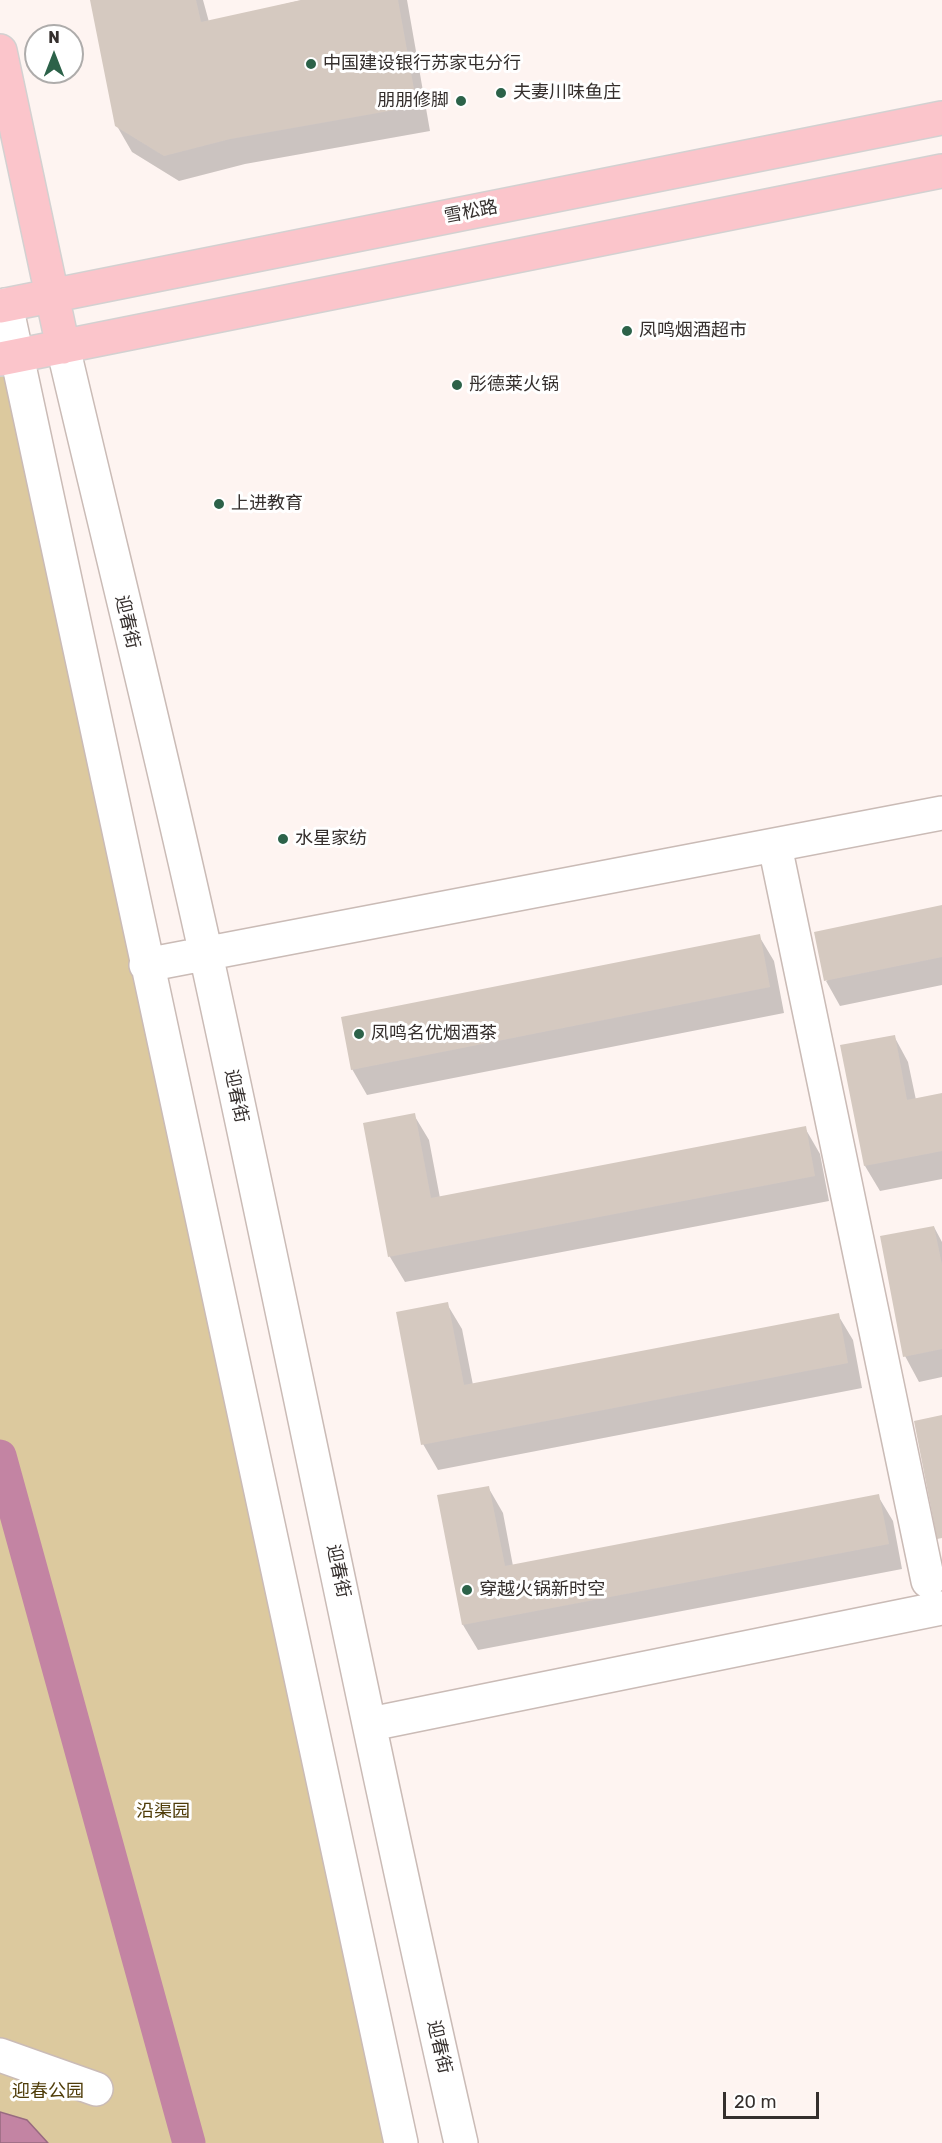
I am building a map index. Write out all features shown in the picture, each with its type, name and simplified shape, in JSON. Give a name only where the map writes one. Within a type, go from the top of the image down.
[{"type":"main road","name":"迎春街","points":[[0,51],[63,347]]},
{"type":"main road","name":"雪松路","points":[[2,296],[52,296],[942,118]]},
{"type":"main road","points":[[9,358],[942,171]]},
{"type":"street","points":[[2,296],[9,358],[146,965],[401,2143]]},
{"type":"street","name":"迎春街","points":[[63,347],[206,954],[370,1724],[402,1886],[461,2143]]},
{"type":"street","points":[[146,965],[942,813]]},
{"type":"street","points":[[370,1724],[935,1594],[775,846]]},
{"type":"street","points":[[0,2055],[96,2090]]},
{"type":"green space","name":"沿渠园","points":[[0,292],[401,2143],[0,2143]]},
{"type":"shaded area","points":[[0,2112],[27,2120],[48,2143],[0,2143]]},
{"type":"building","points":[[90,0],[196,0],[201,22],[301,0],[398,0],[417,106],[230,139],[164,156],[115,126]]},
{"type":"building","points":[[942,905],[942,957],[824,981],[814,932]]},
{"type":"building","points":[[760,934],[770,987],[351,1070],[341,1017]]},
{"type":"building","points":[[895,1035],[907,1100],[942,1093],[942,1151],[864,1166],[840,1045]]},
{"type":"building","points":[[415,1113],[431,1198],[806,1126],[815,1176],[388,1257],[363,1123]]},
{"type":"building","points":[[934,1226],[942,1265],[942,1349],[903,1357],[880,1236]]},
{"type":"building","points":[[448,1302],[464,1385],[839,1313],[848,1363],[421,1445],[396,1312]]},
{"type":"building","points":[[942,1415],[942,1538],[937,1539],[914,1421]]},
{"type":"building","points":[[489,1486],[505,1566],[879,1494],[889,1544],[462,1625],[437,1495]]},
{"type":"waterway","points":[[0,1456],[189,2143]]},
{"type":"place","name":"中国建设银行苏家屯分行","points":[[311,64]]},
{"type":"place","name":"夫妻川味鱼庄","points":[[501,93]]},
{"type":"place","name":"朋朋修脚","points":[[461,101]]},
{"type":"place","name":"凤鸣烟酒超市","points":[[627,331]]},
{"type":"place","name":"彤德莱火锅","points":[[457,385]]},
{"type":"place","name":"上进教育","points":[[219,504]]},
{"type":"place","name":"水星家纺","points":[[283,839]]},
{"type":"place","name":"凤鸣名优烟酒茶","points":[[359,1034]]},
{"type":"place","name":"穿越火锅新时空","points":[[467,1590]]},
{"type":"park label","name":"迎春公园","points":[[48,2092]]}]
